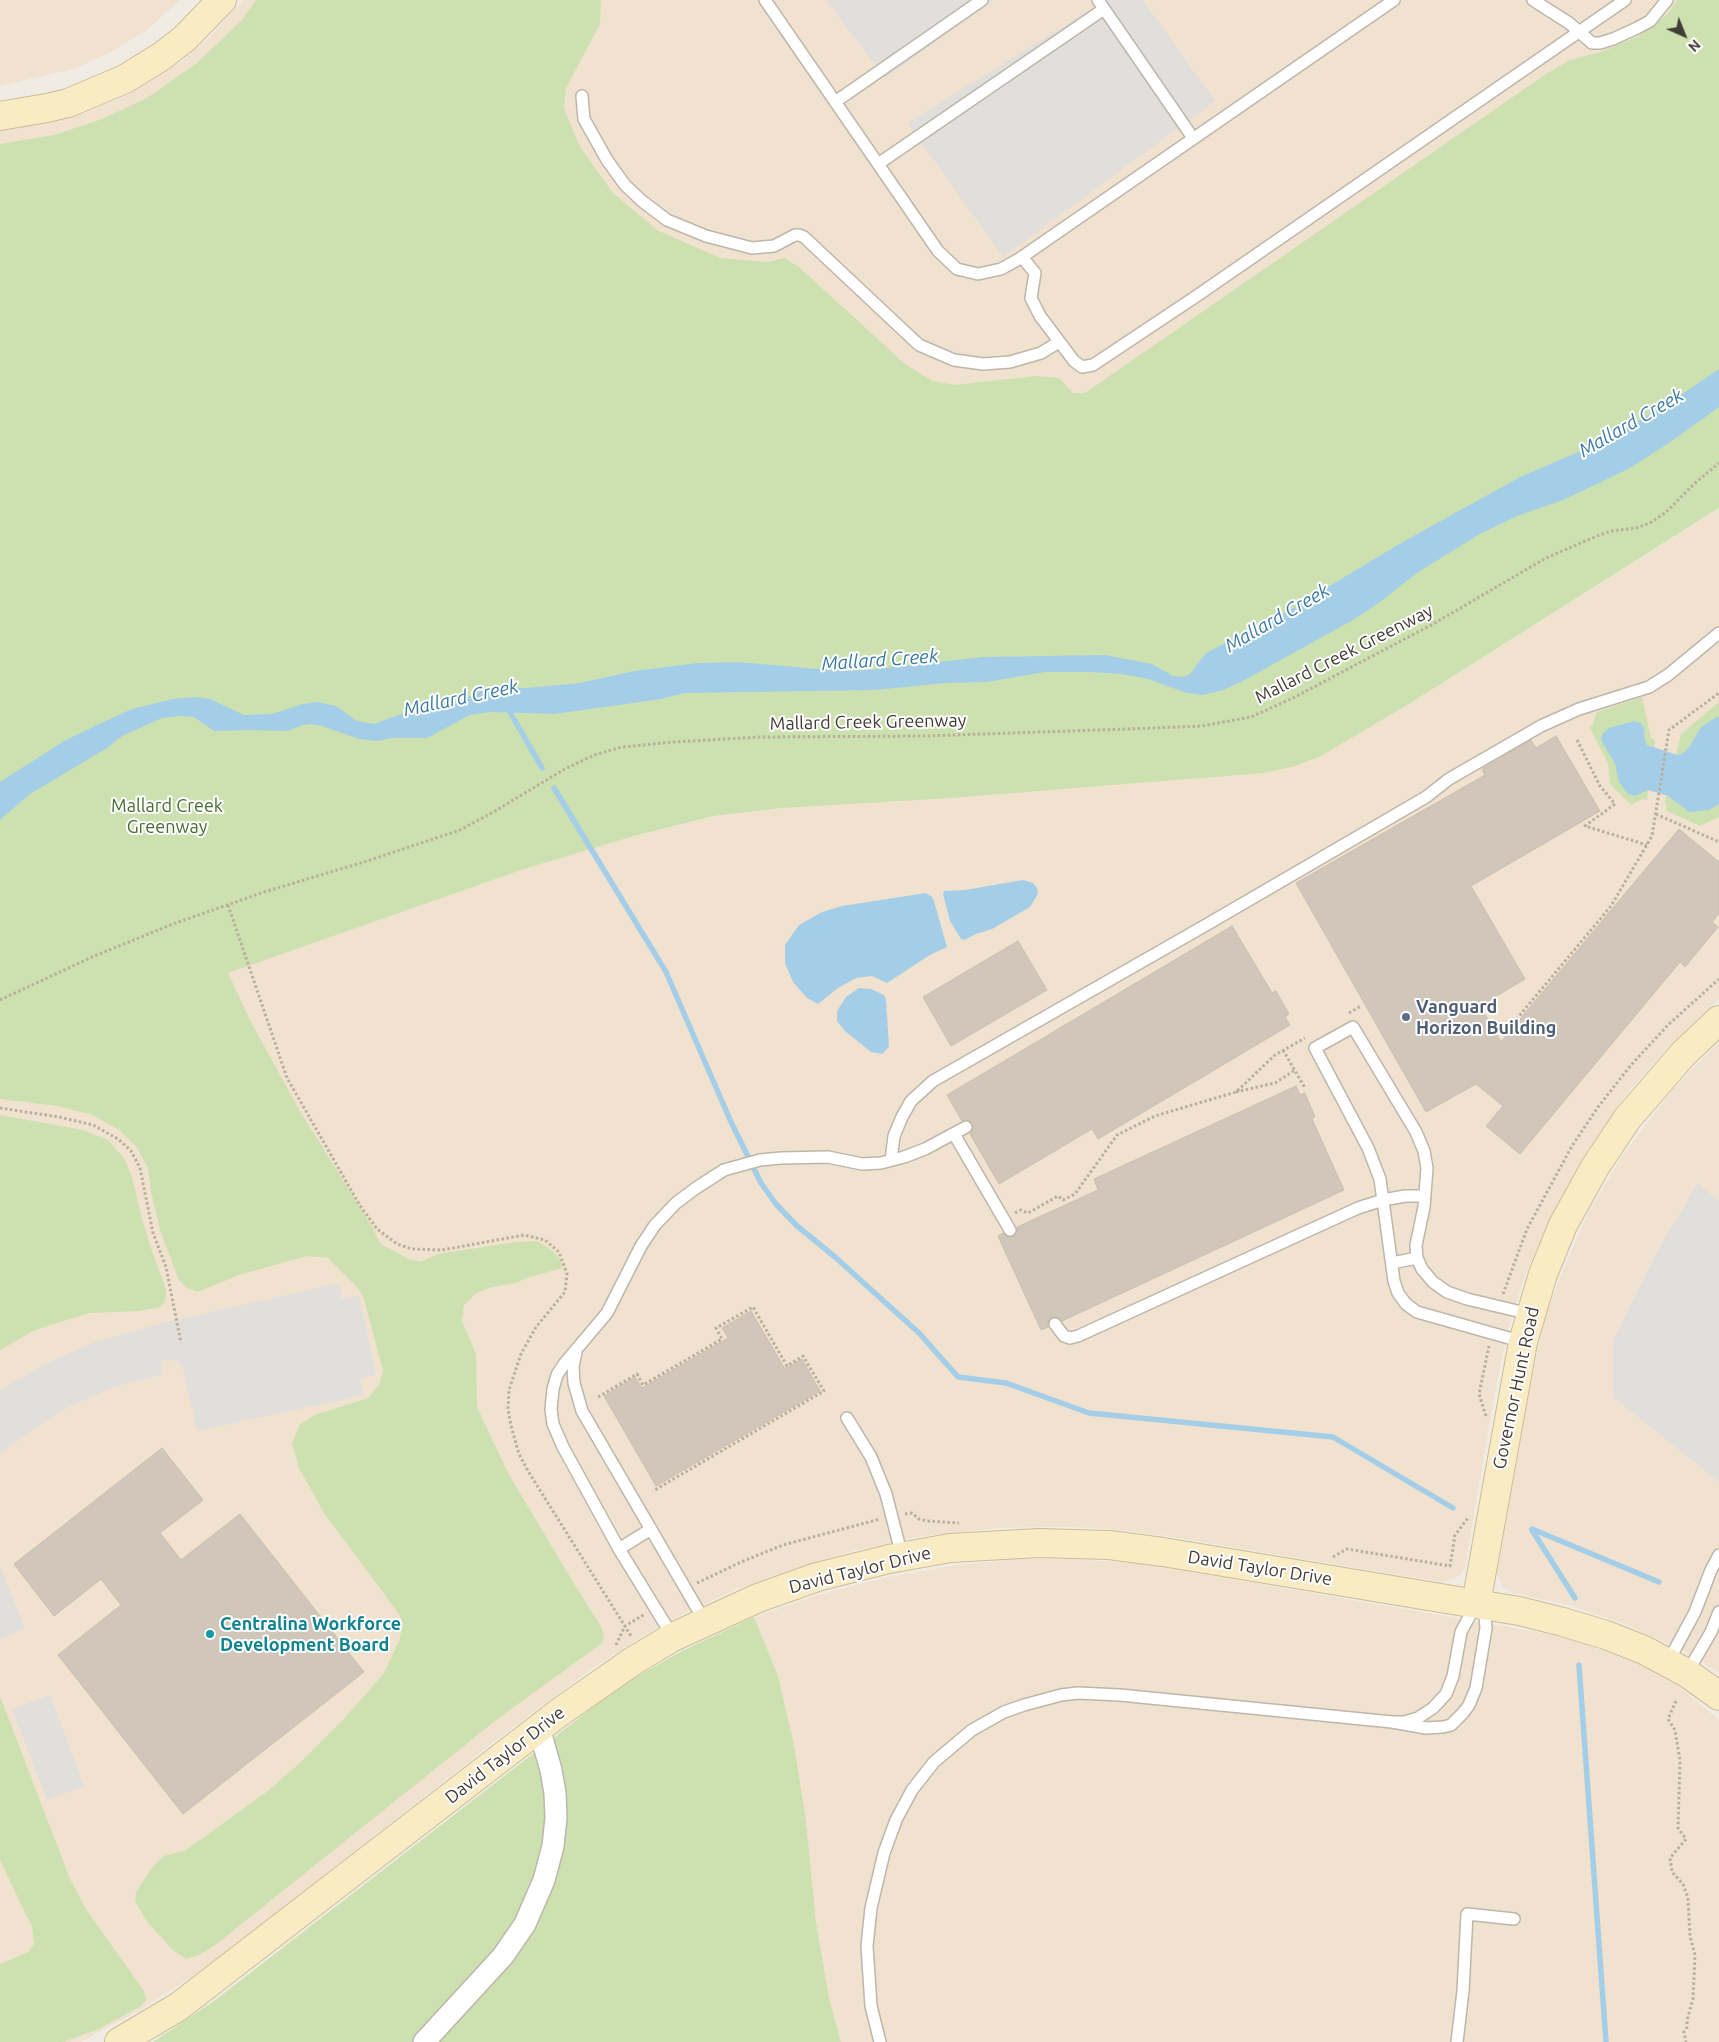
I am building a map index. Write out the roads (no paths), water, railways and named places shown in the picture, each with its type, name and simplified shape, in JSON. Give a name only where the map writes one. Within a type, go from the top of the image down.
[{"type":"street","points":[[0,116],[68,103],[125,78],[162,56],[184,39],[222,0]]},
{"type":"street","name":"Governor Hunt Road","points":[[1476,1604],[1522,1342],[1530,1314],[1563,1225],[1595,1167],[1627,1119],[1683,1054],[1719,1020]]},
{"type":"street","name":"David Taylor Drive","points":[[119,2042],[178,2007],[539,1728],[610,1676],[673,1637],[794,1585],[902,1556],[950,1548],[995,1545],[1039,1543],[1109,1545],[1519,1611],[1588,1629],[1624,1641],[1677,1667],[1719,1696]]},
{"type":"street","points":[[424,2042],[503,1956],[525,1924],[544,1880],[553,1846],[556,1818],[555,1793],[551,1770],[539,1728]]},
{"type":"lane","points":[[765,0],[938,251],[958,269],[971,273],[986,273],[1001,269],[1022,256],[1394,0]]},
{"type":"lane","points":[[835,102],[982,0]]},
{"type":"lane","points":[[1533,0],[1569,23],[1592,44],[1613,39],[1637,28],[1650,20],[1667,0]]},
{"type":"lane","points":[[1022,256],[1035,273],[1031,292],[1034,305],[1059,342],[1078,365],[1086,368],[1093,366],[1625,0]]},
{"type":"lane","points":[[878,164],[1101,5],[1193,138]]},
{"type":"lane","points":[[582,96],[584,119],[615,173],[642,201],[682,228],[752,248],[774,246],[795,235],[804,237],[919,344],[954,360],[983,364],[1010,362],[1041,353],[1059,342]]},
{"type":"lane","points":[[891,1160],[894,1136],[902,1117],[911,1101],[933,1082],[1426,797],[1450,778],[1540,726],[1579,709],[1649,687],[1668,675],[1719,633]]},
{"type":"lane","points":[[1522,1342],[1433,1317],[1411,1308],[1398,1293],[1394,1280],[1380,1179],[1368,1148],[1315,1048],[1354,1027],[1416,1132],[1424,1151],[1427,1168],[1425,1196],[1417,1233],[1417,1258],[1422,1269],[1433,1282],[1447,1292],[1467,1299],[1530,1314]]},
{"type":"lane","points":[[673,1637],[619,1549],[563,1447],[553,1424],[551,1409],[557,1374],[607,1313],[641,1246],[655,1225],[676,1203],[724,1170],[760,1160],[782,1158],[828,1157],[862,1164],[891,1160],[925,1149],[966,1127]]},
{"type":"lane","points":[[954,1134],[1010,1230]]},
{"type":"lane","points":[[1055,1324],[1064,1336],[1070,1338],[1078,1336],[1358,1208],[1383,1200],[1405,1196],[1425,1196]]},
{"type":"lane","points":[[1392,1263],[1417,1258]]},
{"type":"lane","points":[[576,1351],[573,1368],[574,1383],[582,1411],[705,1622]]},
{"type":"lane","points":[[847,1418],[871,1457],[886,1494],[902,1556]]},
{"type":"lane","points":[[619,1549],[651,1529]]},
{"type":"lane","points":[[1677,1667],[1695,1612],[1711,1570],[1719,1555]]},
{"type":"lane","points":[[880,2042],[870,1992],[867,1946],[871,1908],[881,1861],[896,1820],[912,1790],[934,1762],[972,1730],[1004,1712],[1024,1705],[1078,1693],[1120,1695],[1392,1722],[1426,1728],[1442,1728],[1451,1725],[1458,1719],[1469,1705],[1476,1688],[1486,1628],[1485,1617],[1476,1604],[1461,1632],[1453,1676],[1446,1694],[1433,1708],[1418,1718],[1404,1722],[1392,1722]]},
{"type":"lane","points":[[1677,1667],[1711,1632],[1719,1612]]},
{"type":"lane","points":[[1457,2042],[1463,1991],[1467,1914],[1514,1919]]},
{"type":"water","name":"Mallard Creek","points":[[1719,369],[1719,407],[1669,443],[1630,468],[1599,483],[1563,500],[1517,516],[1478,535],[1417,573],[1353,620],[1223,690],[1203,695],[1187,693],[1148,679],[1122,674],[1045,672],[987,682],[946,683],[875,690],[684,693],[662,699],[554,714],[490,712],[470,715],[427,738],[392,738],[377,741],[359,739],[311,724],[287,731],[214,731],[194,717],[180,716],[162,718],[122,736],[107,748],[30,794],[0,820],[0,782],[64,741],[97,725],[132,709],[173,699],[195,697],[210,699],[244,715],[272,714],[303,704],[318,702],[336,706],[357,721],[374,724],[409,711],[423,709],[438,710],[449,707],[489,688],[525,688],[580,683],[634,671],[698,663],[738,662],[842,671],[868,670],[983,657],[1105,655],[1152,664],[1173,676],[1184,677],[1190,674],[1206,653],[1288,611],[1401,543],[1520,477],[1604,441],[1678,397]]},
{"type":"water","points":[[1719,717],[1719,804],[1709,810],[1689,812],[1668,796],[1648,790],[1635,796],[1628,794],[1619,782],[1615,764],[1601,740],[1602,734],[1609,728],[1634,721],[1641,723],[1644,728],[1647,745],[1678,755],[1682,754],[1690,746],[1701,727]]},
{"type":"water","points":[[1023,880],[1033,883],[1037,888],[1038,894],[1030,907],[992,929],[964,940],[961,939],[950,921],[943,894],[944,891],[965,890]]},
{"type":"water","points":[[926,893],[934,901],[947,947],[930,955],[887,983],[872,976],[856,978],[838,988],[818,1004],[807,998],[793,982],[785,963],[785,945],[799,925],[822,912],[842,906]]},
{"type":"water","points":[[859,988],[871,989],[884,995],[886,1000],[889,1047],[882,1054],[871,1052],[845,1031],[837,1021],[837,1011],[846,997]]},
{"type":"waterway","name":"Mallard Creek","points":[[507,707],[542,768]]},
{"type":"waterway","points":[[554,788],[666,972],[731,1122],[761,1183],[776,1204],[796,1225],[835,1257],[919,1333],[958,1377],[1006,1383],[1089,1413],[1333,1437],[1453,1508]]},
{"type":"waterway","points":[[1532,1529],[1659,1582]]},
{"type":"waterway","points":[[1532,1530],[1575,1598]]},
{"type":"waterway","points":[[1579,1665],[1606,2042]]},
{"type":"place","name":"Vanguard Horizon Building","points":[[1406,1017]]},
{"type":"place","name":"Centralina Workforce Development Board","points":[[210,1634]]},
{"type":"park label","name":"Mallard Creek Greenway","points":[[167,816]]}]
